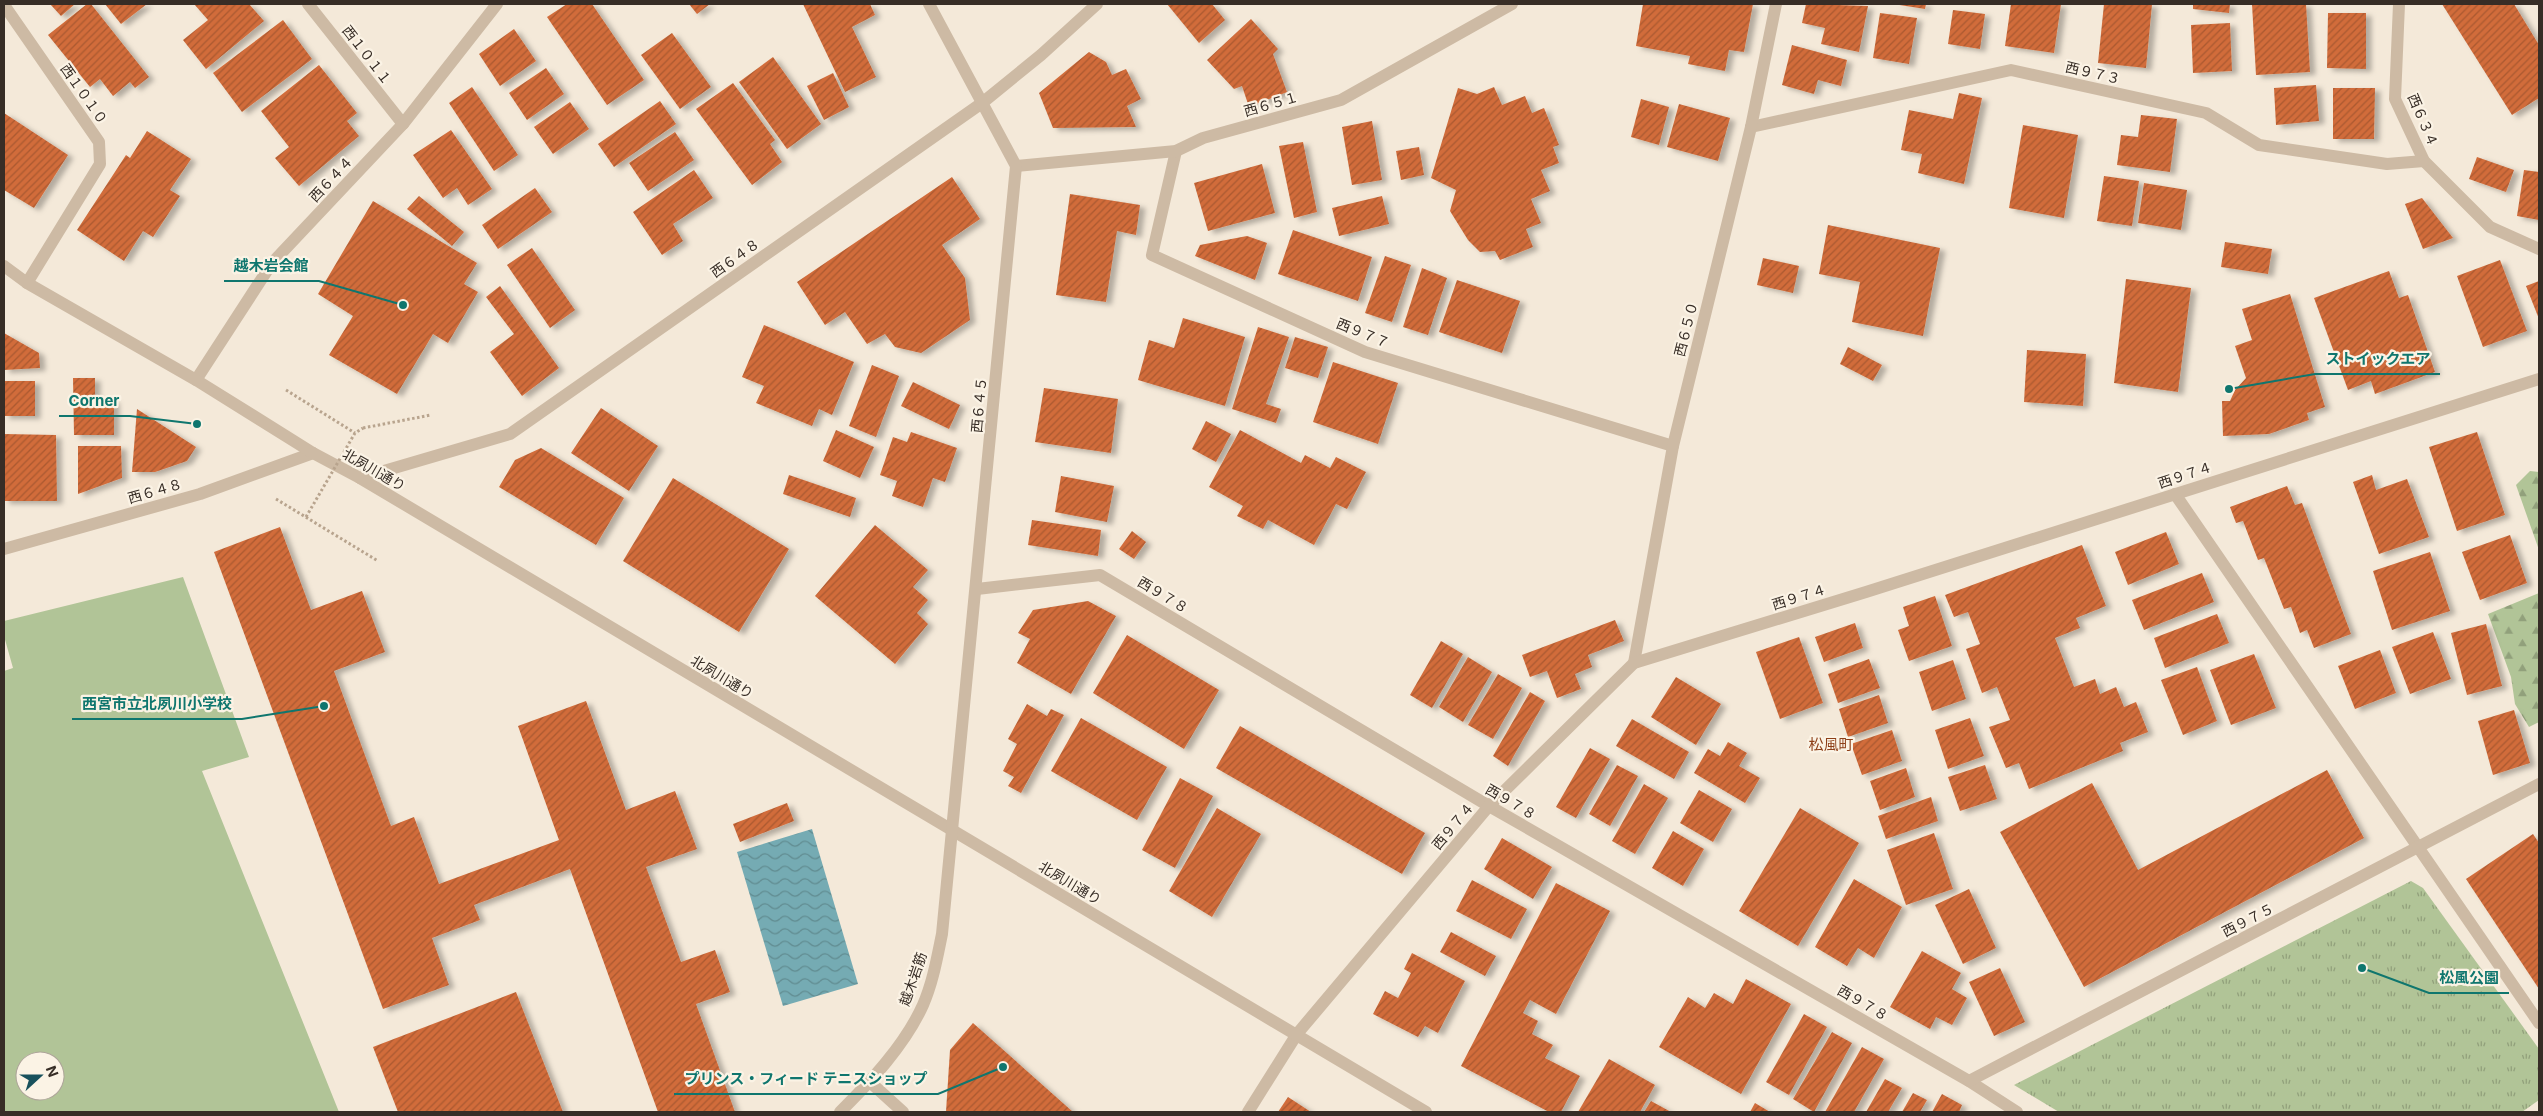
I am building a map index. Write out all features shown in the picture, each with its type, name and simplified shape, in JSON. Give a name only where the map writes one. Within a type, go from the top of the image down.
[{"type":"street","name":"西１０１１","points":[[308,4],[403,124]]},
{"type":"street","name":"西６４４","points":[[196,380],[272,263],[403,124],[496,4]]},
{"type":"street","points":[[929,4],[1016,166]]},
{"type":"street","name":"西６４８","points":[[360,478],[510,434],[982,103],[1097,4]]},
{"type":"street","name":"西６５１","points":[[1016,166],[1176,151],[1203,138],[1341,100],[1512,4]]},
{"type":"street","name":"西６５０","points":[[1634,663],[1673,446],[1751,127],[1776,4]]},
{"type":"street","name":"西６３４","points":[[2398,4],[2395,99],[2424,161],[2490,227],[2539,249]]},
{"type":"street","name":"西１０１０","points":[[4,5],[99,142],[100,164],[27,283]]},
{"type":"street","name":"西９７３","points":[[1751,127],[2011,70],[2206,113],[2260,145],[2387,164],[2424,161]]},
{"type":"street","name":"西９７７","points":[[1176,151],[1152,255],[1365,352],[1673,446]]},
{"type":"street","name":"西６４５","points":[[952,831],[977,589],[1016,166]]},
{"type":"street","name":"北夙川通り","points":[[4,266],[27,283],[196,380],[313,453],[360,478],[1426,1112]]},
{"type":"street","name":"西９７４","points":[[1248,1112],[1297,1034],[1489,806],[1634,663],[2539,379]]},
{"type":"street","name":"西６４８","points":[[4,549],[200,494],[313,453]]},
{"type":"street","points":[[2175,494],[2539,1023]]},
{"type":"street","name":"西９７８","points":[[977,589],[1100,575],[1489,806],[1969,1081],[2017,1112]]},
{"type":"street","name":"西９７５","points":[[1969,1081],[2419,849],[2539,784]]},
{"type":"street","name":"越木岩筋","points":[[840,1112],[870,1082],[902,1039],[922,1006],[935,971],[942,934],[952,831]]},
{"type":"street","points":[[870,1082],[903,1112]]},
{"type":"path","points":[[286,390],[355,433]]},
{"type":"path","points":[[306,517],[355,433],[363,428],[430,415]]},
{"type":"path","points":[[270,495],[378,561]]},
{"type":"green space","points":[[2530,471],[2539,472],[2539,550],[2516,485]]},
{"type":"green space","points":[[183,577],[249,757],[202,771],[339,1112],[4,1112],[4,671],[13,668],[4,636],[4,621]]},
{"type":"green space","points":[[2539,593],[2539,722],[2529,727],[2515,704],[2511,677],[2488,614]]},
{"type":"green space","points":[[2411,881],[2423,888],[2539,1049],[2539,1100],[2522,1112],[2059,1112],[2014,1085]]},
{"type":"water","points":[[812,829],[858,984],[783,1006],[737,852]]},
{"type":"building","points":[[50,4],[75,4],[61,16]]},
{"type":"building","points":[[87,4],[91,4],[149,77],[135,88],[130,82],[113,96],[100,79],[90,87],[48,35]]},
{"type":"building","points":[[105,4],[147,4],[121,24]]},
{"type":"building","points":[[194,4],[249,4],[264,21],[206,69],[183,40],[208,20]]},
{"type":"building","points":[[567,4],[592,4],[644,80],[607,105],[547,17]]},
{"type":"building","points":[[689,4],[710,4],[697,14]]},
{"type":"building","points":[[803,4],[870,4],[875,15],[852,27],[876,77],[845,92]]},
{"type":"building","points":[[1167,4],[1212,4],[1225,20],[1199,43]]},
{"type":"building","points":[[1643,4],[1753,4],[1744,52],[1729,50],[1725,71],[1688,64],[1690,56],[1636,46]]},
{"type":"building","points":[[1806,4],[1868,6],[1859,52],[1821,44],[1825,28],[1802,23]]},
{"type":"building","points":[[1893,4],[1926,4],[1925,9]]},
{"type":"building","points":[[2011,4],[2061,4],[2054,53],[2005,46]]},
{"type":"building","points":[[2104,4],[2152,4],[2146,68],[2098,63]]},
{"type":"building","points":[[2193,4],[2230,4],[2229,13],[2193,9]]},
{"type":"building","points":[[2252,4],[2306,4],[2310,72],[2256,75]]},
{"type":"building","points":[[2442,4],[2514,4],[2539,45],[2539,98],[2512,115]]},
{"type":"building","points":[[1953,10],[1985,14],[1980,49],[1948,44]]},
{"type":"building","points":[[1880,13],[1917,18],[1909,64],[1873,58]]},
{"type":"building","points":[[2328,13],[2366,13],[2366,69],[2327,68]]},
{"type":"building","points":[[1251,19],[1278,49],[1273,54],[1287,92],[1249,107],[1242,86],[1234,89],[1207,60]]},
{"type":"building","points":[[283,20],[312,59],[242,112],[213,73]]},
{"type":"building","points":[[2230,23],[2232,71],[2193,73],[2191,25]]},
{"type":"building","points":[[514,29],[536,61],[500,86],[479,54]]},
{"type":"building","points":[[672,33],[711,87],[680,109],[641,55]]},
{"type":"building","points":[[1792,45],[1847,60],[1841,86],[1818,80],[1814,94],[1782,85]]},
{"type":"building","points":[[1089,52],[1106,62],[1112,75],[1126,69],[1141,99],[1127,106],[1136,127],[1053,128],[1039,93]]},
{"type":"building","points":[[773,57],[821,124],[787,149],[739,82]]},
{"type":"building","points":[[319,65],[357,113],[347,121],[359,136],[299,186],[275,158],[289,147],[261,111]]},
{"type":"building","points":[[546,68],[564,94],[527,120],[509,93]]},
{"type":"building","points":[[833,73],[849,107],[824,120],[807,86]]},
{"type":"building","points":[[733,83],[775,140],[770,144],[782,162],[752,185],[696,109]]},
{"type":"building","points":[[2316,85],[2319,121],[2276,125],[2274,88]]},
{"type":"building","points":[[472,87],[518,155],[494,171],[449,103]]},
{"type":"building","points":[[1494,87],[1502,105],[1525,96],[1532,113],[1544,108],[1559,145],[1553,147],[1559,163],[1541,170],[1550,191],[1531,199],[1541,223],[1526,229],[1533,247],[1500,260],[1495,251],[1480,252],[1468,240],[1450,211],[1456,190],[1431,178],[1458,88],[1477,94]]},
{"type":"building","points":[[2333,88],[2375,88],[2374,139],[2333,139]]},
{"type":"building","points":[[1959,93],[1982,98],[1964,184],[1918,173],[1922,154],[1901,150],[1909,110],[1953,119]]},
{"type":"building","points":[[1641,99],[1669,107],[1659,145],[1631,137]]},
{"type":"building","points":[[660,101],[676,124],[614,167],[598,144]]},
{"type":"building","points":[[570,102],[589,129],[553,154],[534,127]]},
{"type":"building","points":[[1679,104],[1730,118],[1718,161],[1667,147]]},
{"type":"building","points":[[4,113],[68,155],[34,208],[4,190]]},
{"type":"building","points":[[2141,115],[2177,119],[2170,172],[2117,165],[2121,135],[2138,137]]},
{"type":"building","points":[[1372,121],[1382,180],[1352,185],[1342,127]]},
{"type":"building","points":[[2023,125],[2078,135],[2064,218],[2009,208]]},
{"type":"building","points":[[451,130],[492,189],[468,205],[457,188],[443,198],[413,155]]},
{"type":"building","points":[[147,131],[191,159],[170,190],[180,196],[153,237],[143,231],[124,261],[77,230],[126,155],[130,158]]},
{"type":"building","points":[[675,132],[694,160],[648,191],[629,163]]},
{"type":"building","points":[[1303,142],[1317,212],[1294,218],[1279,146]]},
{"type":"building","points":[[1419,147],[1424,175],[1401,180],[1396,151]]},
{"type":"building","points":[[2477,157],[2514,170],[2506,192],[2469,179]]},
{"type":"building","points":[[1262,164],[1275,213],[1208,231],[1194,183]]},
{"type":"building","points":[[694,170],[713,198],[673,224],[683,241],[662,255],[633,212]]},
{"type":"building","points":[[2524,170],[2539,172],[2539,220],[2517,216]]},
{"type":"building","points":[[2104,176],[2139,181],[2132,226],[2097,221]]},
{"type":"building","points":[[952,177],[980,219],[942,245],[965,278],[970,320],[921,353],[895,347],[885,334],[867,344],[845,312],[825,325],[797,282]]},
{"type":"building","points":[[2144,183],[2187,190],[2181,230],[2138,223]]},
{"type":"building","points":[[535,188],[552,212],[498,249],[482,225]]},
{"type":"building","points":[[1070,194],[1140,205],[1136,235],[1117,231],[1106,302],[1056,295]]},
{"type":"building","points":[[419,196],[464,232],[452,246],[407,209]]},
{"type":"building","points":[[1382,196],[1389,224],[1339,236],[1332,208]]},
{"type":"building","points":[[2422,198],[2453,238],[2423,249],[2405,204]]},
{"type":"building","points":[[373,201],[477,263],[464,284],[478,292],[448,343],[433,334],[397,394],[329,355],[353,316],[318,294]]},
{"type":"building","points":[[1828,225],[1940,248],[1923,336],[1852,322],[1860,282],[1819,274]]},
{"type":"building","points":[[1293,230],[1372,257],[1358,301],[1278,274]]},
{"type":"building","points":[[1247,236],[1267,243],[1255,280],[1195,256],[1200,245]]},
{"type":"building","points":[[2225,242],[2272,249],[2268,274],[2221,267]]},
{"type":"building","points":[[532,248],[575,310],[550,328],[507,265]]},
{"type":"building","points":[[1385,256],[1411,265],[1392,322],[1365,313]]},
{"type":"building","points":[[1763,258],[1799,266],[1793,293],[1757,285]]},
{"type":"building","points":[[2500,260],[2527,331],[2483,347],[2457,276]]},
{"type":"building","points":[[1422,268],[1447,278],[1428,335],[1403,327]]},
{"type":"building","points":[[2389,271],[2399,298],[2408,295],[2435,372],[2375,394],[2371,381],[2348,390],[2314,298]]},
{"type":"building","points":[[2126,279],[2191,288],[2178,392],[2114,383]]},
{"type":"building","points":[[1457,280],[1520,301],[1502,353],[1439,332]]},
{"type":"building","points":[[2539,281],[2539,319],[2526,286]]},
{"type":"building","points":[[500,286],[559,368],[522,396],[490,352],[514,334],[486,297]]},
{"type":"building","points":[[2290,294],[2325,407],[2307,413],[2309,420],[2269,434],[2223,436],[2222,401],[2230,401],[2235,390],[2246,378],[2235,346],[2252,340],[2242,309]]},
{"type":"building","points":[[1183,318],[1245,337],[1225,406],[1138,380],[1149,340],[1174,348]]},
{"type":"building","points":[[764,325],[854,362],[832,415],[819,409],[812,426],[756,403],[764,386],[742,377]]},
{"type":"building","points":[[1258,327],[1289,337],[1266,404],[1281,409],[1276,423],[1232,409]]},
{"type":"building","points":[[4,333],[39,353],[40,368],[4,370]]},
{"type":"building","points":[[1295,337],[1328,347],[1318,378],[1285,368]]},
{"type":"building","points":[[1848,347],[1882,365],[1873,381],[1840,364]]},
{"type":"building","points":[[2027,350],[2086,354],[2083,406],[2024,402]]},
{"type":"building","points":[[1333,362],[1398,383],[1378,444],[1313,422]]},
{"type":"building","points":[[872,365],[899,376],[876,437],[849,426]]},
{"type":"building","points":[[73,378],[95,378],[95,401],[114,400],[114,435],[74,435]]},
{"type":"building","points":[[4,381],[35,381],[35,416],[4,416]]},
{"type":"building","points":[[913,382],[960,405],[949,429],[901,406]]},
{"type":"building","points":[[1044,388],[1118,399],[1111,453],[1035,442]]},
{"type":"building","points":[[601,408],[658,446],[629,491],[571,453]]},
{"type":"building","points":[[137,409],[196,447],[187,461],[155,472],[132,472]]},
{"type":"building","points":[[1206,421],[1231,434],[1216,462],[1192,449]]},
{"type":"building","points":[[836,430],[874,447],[860,478],[823,461]]},
{"type":"building","points":[[1240,430],[1301,463],[1305,455],[1330,468],[1336,457],[1366,472],[1347,509],[1336,504],[1314,545],[1268,520],[1263,529],[1237,516],[1243,506],[1209,487]]},
{"type":"building","points":[[911,432],[957,448],[945,482],[933,478],[923,507],[892,496],[897,481],[880,475],[893,437],[907,442]]},
{"type":"building","points":[[2477,432],[2505,515],[2457,531],[2429,447]]},
{"type":"building","points":[[4,434],[56,435],[57,501],[4,501]]},
{"type":"building","points":[[78,446],[121,446],[122,478],[78,494]]},
{"type":"building","points":[[541,448],[624,498],[596,545],[499,487],[515,460]]},
{"type":"building","points":[[789,475],[856,498],[850,517],[783,494]]},
{"type":"building","points":[[2372,475],[2376,490],[2407,479],[2429,537],[2379,554],[2353,482]]},
{"type":"building","points":[[1061,476],[1114,486],[1107,522],[1055,512]]},
{"type":"building","points":[[673,478],[789,549],[739,632],[623,561]]},
{"type":"building","points":[[2287,486],[2295,505],[2302,503],[2351,634],[2314,648],[2307,630],[2300,633],[2291,607],[2284,609],[2264,558],[2258,560],[2243,521],[2236,523],[2230,507]]},
{"type":"building","points":[[1032,520],[1101,530],[1098,556],[1028,545]]},
{"type":"building","points":[[875,525],[928,570],[913,587],[928,600],[917,613],[928,624],[895,664],[815,596]]},
{"type":"building","points":[[280,527],[311,610],[362,591],[385,652],[334,671],[391,826],[414,817],[439,884],[559,840],[518,726],[586,701],[626,810],[675,791],[697,849],[646,867],[681,962],[715,950],[730,992],[696,1004],[735,1112],[658,1112],[570,869],[474,905],[480,920],[432,938],[449,985],[383,1009],[214,552]]},
{"type":"building","points":[[1132,531],[1146,542],[1134,559],[1119,549]]},
{"type":"building","points":[[2166,532],[2179,564],[2128,585],[2115,552]]},
{"type":"building","points":[[2510,535],[2527,583],[2480,600],[2462,552]]},
{"type":"building","points":[[2082,545],[2106,606],[2076,618],[2080,628],[2055,638],[2074,687],[2095,679],[2100,694],[2116,687],[2124,707],[2136,702],[2148,732],[2120,743],[2123,751],[2029,789],[2019,763],[2006,768],[1989,727],[2010,720],[1997,687],[1982,693],[1966,649],[1980,644],[1968,612],[1954,617],[1945,595]]},
{"type":"building","points":[[2430,552],[2450,611],[2392,630],[2373,571]]},
{"type":"building","points":[[2202,573],[2214,602],[2144,630],[2132,600]]},
{"type":"building","points":[[1935,596],[1952,646],[1909,661],[1898,630],[1909,626],[1903,607]]},
{"type":"building","points":[[1088,601],[1116,616],[1071,694],[1017,663],[1030,639],[1018,633],[1033,610]]},
{"type":"building","points":[[2217,614],[2229,643],[2165,668],[2154,638]]},
{"type":"building","points":[[1615,620],[1624,641],[1588,655],[1592,667],[1575,674],[1581,689],[1557,698],[1547,671],[1530,677],[1522,655]]},
{"type":"building","points":[[1855,623],[1863,648],[1824,662],[1815,637]]},
{"type":"building","points":[[2486,624],[2502,686],[2467,695],[2451,633]]},
{"type":"building","points":[[2433,632],[2451,679],[2410,694],[2392,647]]},
{"type":"building","points":[[1127,635],[1219,690],[1184,749],[1093,693]]},
{"type":"building","points":[[1799,637],[1823,703],[1780,719],[1756,652]]},
{"type":"building","points":[[1441,641],[1463,654],[1432,708],[1410,695]]},
{"type":"building","points":[[2380,650],[2396,693],[2355,709],[2338,666]]},
{"type":"building","points":[[2254,654],[2276,708],[2231,725],[2210,670]]},
{"type":"building","points":[[1468,657],[1492,672],[1463,722],[1439,707]]},
{"type":"building","points":[[1869,659],[1880,688],[1838,703],[1828,674]]},
{"type":"building","points":[[1953,660],[1966,699],[1932,711],[1919,672]]},
{"type":"building","points":[[2197,667],[2217,721],[2183,735],[2161,680]]},
{"type":"building","points":[[1498,674],[1522,688],[1493,739],[1468,725]]},
{"type":"building","points":[[1676,677],[1721,704],[1696,745],[1651,717]]},
{"type":"building","points":[[1530,692],[1545,701],[1508,766],[1493,756]]},
{"type":"building","points":[[1879,695],[1888,723],[1848,737],[1839,709]]},
{"type":"building","points":[[1027,704],[1047,716],[1051,709],[1064,715],[1021,793],[1008,786],[1014,777],[1003,771],[1017,744],[1008,739]]},
{"type":"building","points":[[2514,710],[2530,763],[2493,775],[2478,721]]},
{"type":"building","points":[[1081,718],[1167,767],[1137,820],[1051,771]]},
{"type":"building","points":[[1970,718],[1984,756],[1948,769],[1935,730]]},
{"type":"building","points":[[1632,719],[1689,752],[1674,779],[1616,746]]},
{"type":"building","points":[[1240,726],[1425,833],[1402,874],[1216,768]]},
{"type":"building","points":[[1892,730],[1902,761],[1862,775],[1851,744]]},
{"type":"building","points":[[1728,742],[1747,753],[1739,766],[1760,778],[1745,803],[1694,773],[1708,749],[1720,756]]},
{"type":"building","points":[[1590,748],[1610,759],[1576,818],[1556,807]]},
{"type":"building","points":[[1617,765],[1638,776],[1610,826],[1589,814]]},
{"type":"building","points":[[1985,765],[1997,799],[1960,811],[1948,777]]},
{"type":"building","points":[[1906,768],[1915,797],[1880,810],[1870,781]]},
{"type":"building","points":[[2327,770],[2364,838],[2084,987],[2000,832],[2092,783],[2138,870]]},
{"type":"building","points":[[1180,778],[1213,796],[1175,868],[1142,850]]},
{"type":"building","points":[[1644,784],[1668,798],[1635,854],[1612,841]]},
{"type":"building","points":[[1699,790],[1732,809],[1713,842],[1680,823]]},
{"type":"building","points":[[1931,797],[1938,821],[1886,839],[1878,816]]},
{"type":"building","points":[[787,803],[794,821],[740,842],[733,824]]},
{"type":"building","points":[[1217,808],[1261,834],[1212,917],[1169,891]]},
{"type":"building","points":[[1800,808],[1859,843],[1798,946],[1739,911]]},
{"type":"building","points":[[1673,831],[1704,849],[1683,886],[1652,868]]},
{"type":"building","points":[[1934,833],[1953,889],[1906,905],[1887,850]]},
{"type":"building","points":[[2533,834],[2539,843],[2539,989],[2466,879]]},
{"type":"building","points":[[1502,838],[1552,867],[1533,899],[1484,869]]},
{"type":"building","points":[[1854,879],[1902,907],[1874,958],[1858,948],[1847,966],[1815,947]]},
{"type":"building","points":[[1472,880],[1527,909],[1511,939],[1456,911]]},
{"type":"building","points":[[1556,883],[1610,911],[1556,1014],[1530,1000],[1523,1013],[1538,1021],[1532,1034],[1553,1045],[1545,1058],[1580,1076],[1561,1112],[1549,1112],[1461,1066]]},
{"type":"building","points":[[1969,889],[1996,948],[1963,964],[1935,905]]},
{"type":"building","points":[[1451,932],[1496,956],[1485,976],[1440,952]]},
{"type":"building","points":[[1922,951],[1961,973],[1952,989],[1967,998],[1952,1025],[1936,1017],[1930,1029],[1890,1007]]},
{"type":"building","points":[[1412,953],[1465,981],[1438,1033],[1425,1026],[1418,1037],[1373,1014],[1385,991],[1398,998],[1411,973],[1404,969]]},
{"type":"building","points":[[2000,968],[2025,1022],[1994,1036],[1969,982]]},
{"type":"building","points":[[1746,979],[1791,1004],[1741,1094],[1659,1047],[1688,997],[1705,1008],[1714,993],[1733,1004]]},
{"type":"building","points":[[516,992],[563,1112],[398,1112],[373,1047]]},
{"type":"building","points":[[1804,1014],[1827,1027],[1789,1095],[1766,1082]]},
{"type":"building","points":[[973,1023],[1073,1112],[946,1112],[950,1050]]},
{"type":"building","points":[[1832,1032],[1852,1043],[1814,1112],[1793,1099]]},
{"type":"building","points":[[1862,1047],[1884,1059],[1854,1112],[1825,1112]]},
{"type":"building","points":[[1609,1059],[1655,1085],[1640,1112],[1578,1112]]},
{"type":"building","points":[[1885,1079],[1902,1088],[1888,1112],[1866,1112]]},
{"type":"building","points":[[1913,1093],[1927,1100],[1920,1112],[1902,1112]]},
{"type":"building","points":[[1942,1094],[1962,1105],[1959,1112],[1932,1112]]},
{"type":"building","points":[[1288,1097],[1311,1112],[1278,1112]]},
{"type":"building","points":[[1651,1101],[1671,1112],[1644,1112]]},
{"type":"building","points":[[1755,1103],[1770,1112],[1750,1112]]},
{"type":"place","name":"越木岩会館","points":[[403,305]]},
{"type":"place","name":"ストイックエア","points":[[2229,389]]},
{"type":"place","name":"Corner","points":[[197,424]]},
{"type":"place","name":"西宮市立北夙川小学校","points":[[324,706]]},
{"type":"place","name":"松風公園","points":[[2362,968]]},
{"type":"place","name":"プリンス・フィード テニスショップ","points":[[1003,1067]]},
{"type":"district","name":"松風町","points":[[1831,745]]}]
